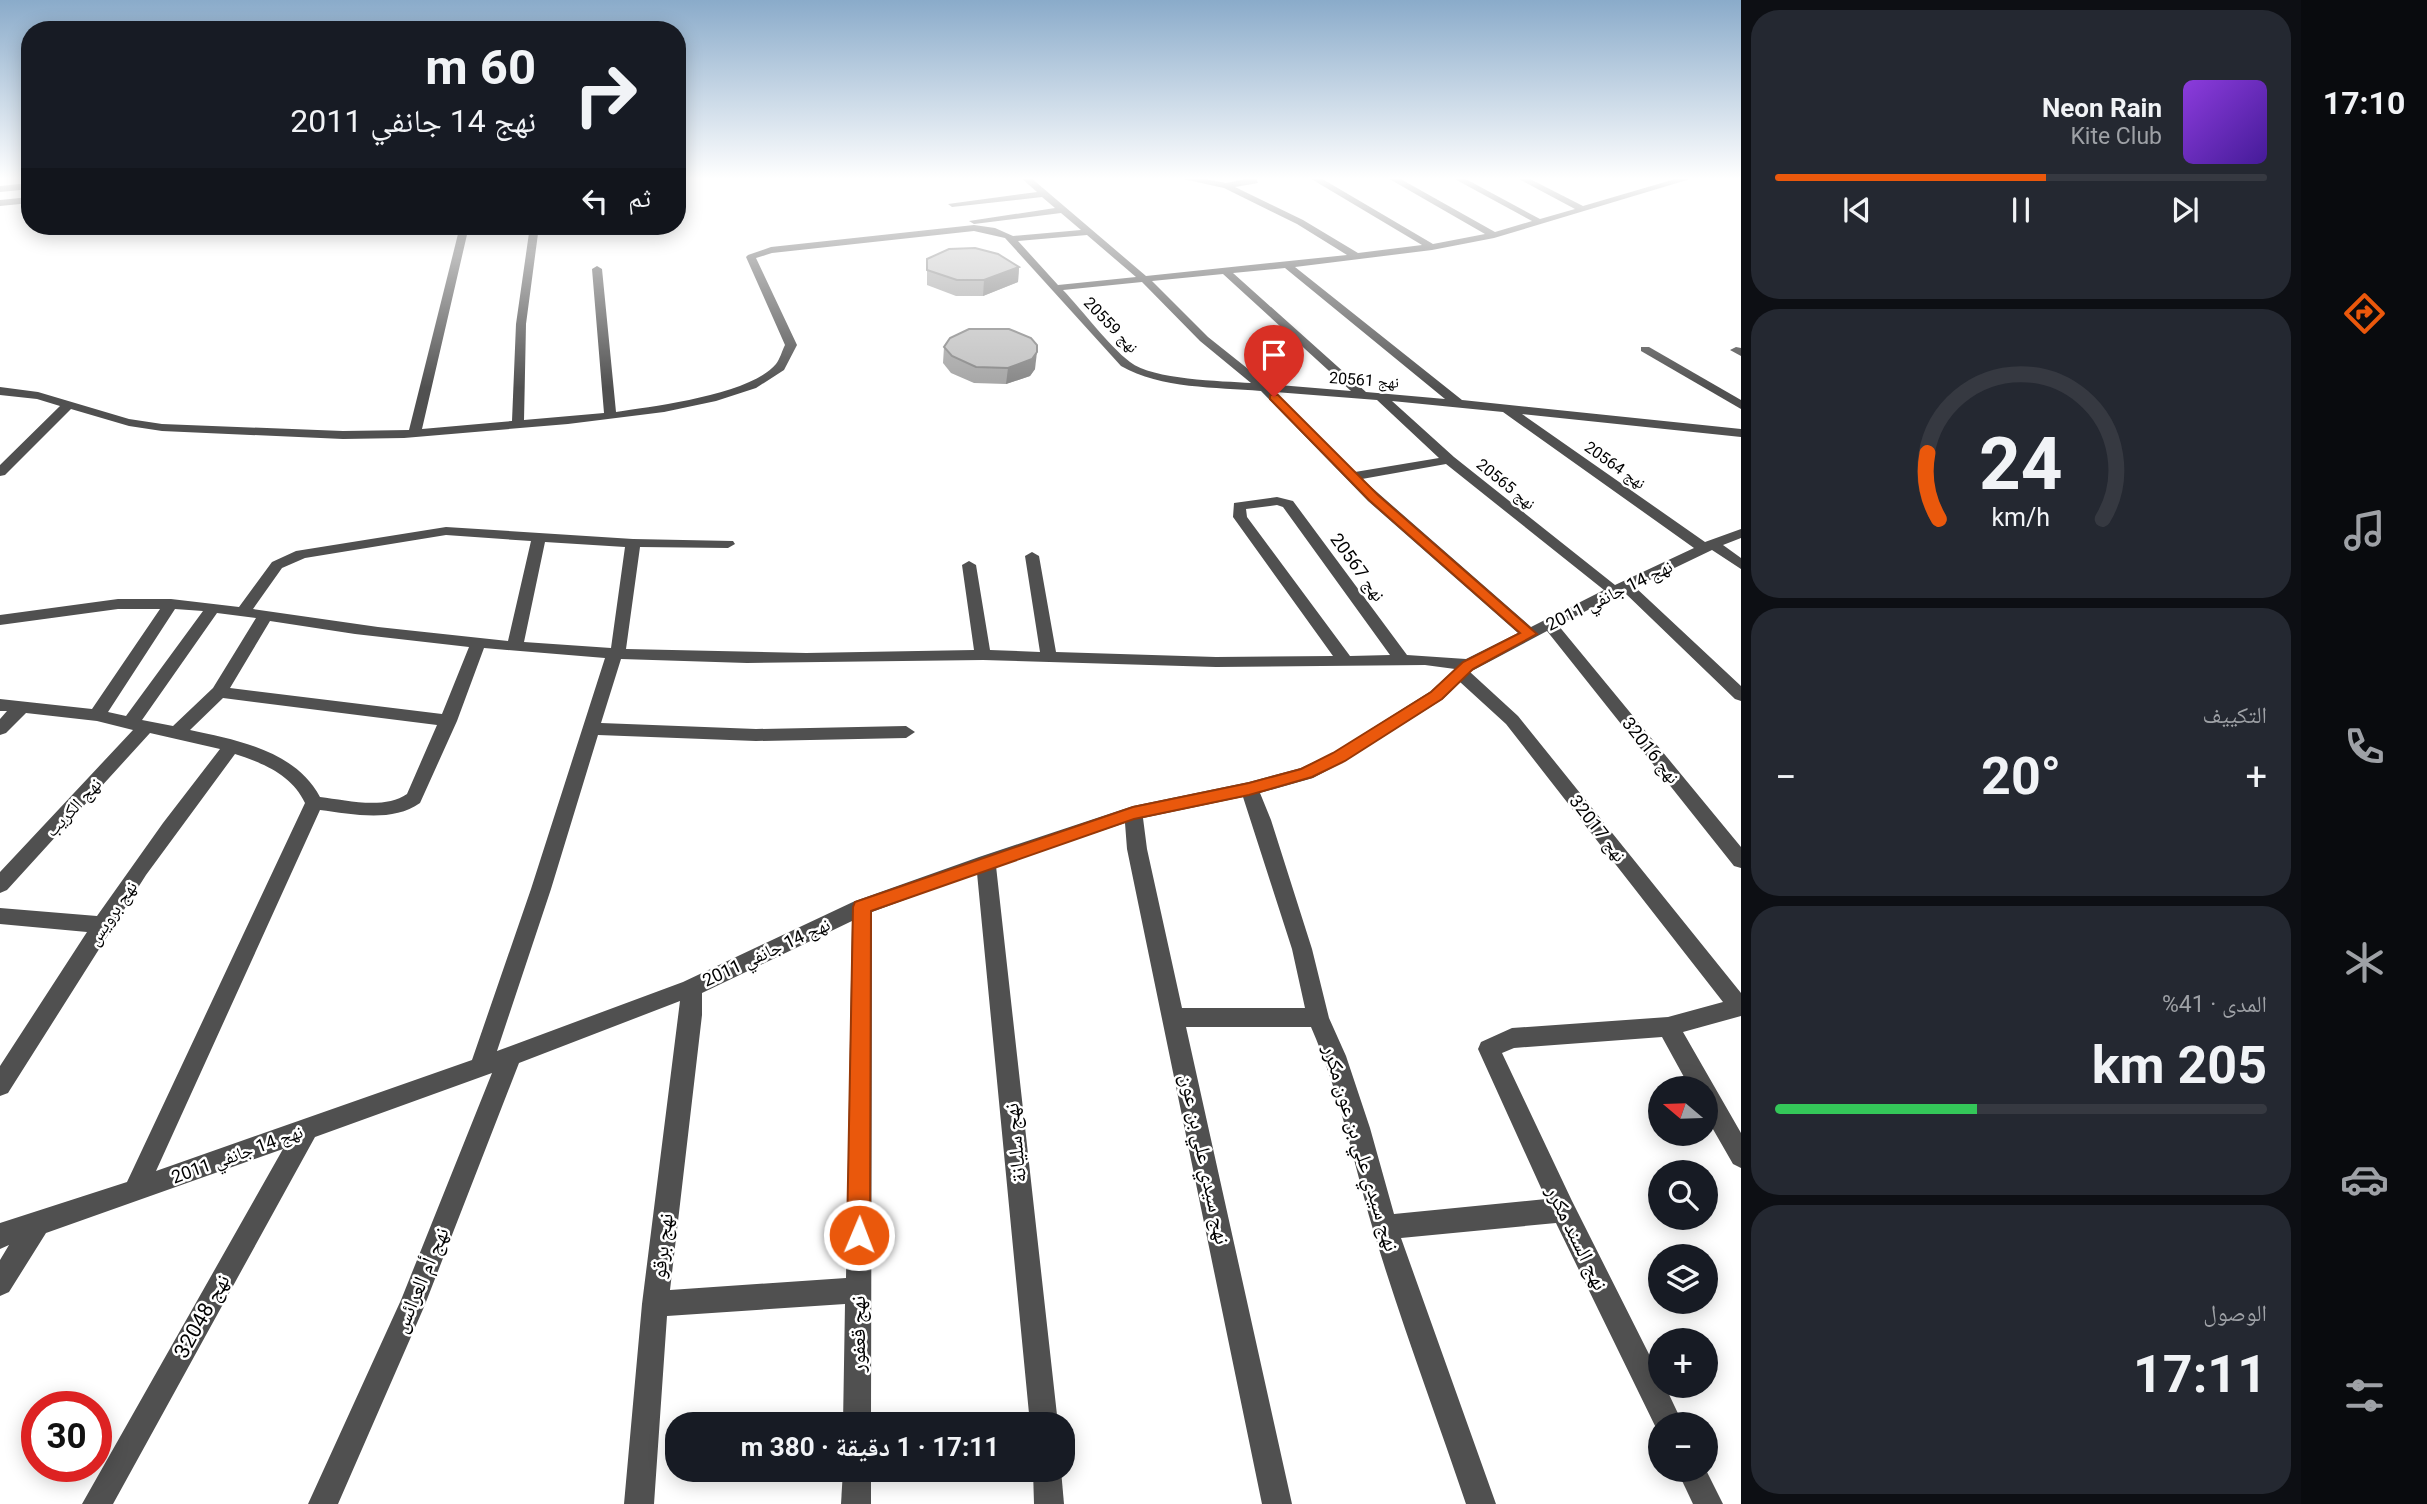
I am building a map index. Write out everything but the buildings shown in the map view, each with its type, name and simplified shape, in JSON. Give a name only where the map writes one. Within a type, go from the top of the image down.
[{"type":"street","points":[[415,432],[460,247]]},
{"type":"street","points":[[518,424],[521,324],[532,247]]},
{"type":"street","points":[[0,391],[57,398],[110,419],[149,426],[344,436],[610,416],[685,406],[720,397],[762,380],[791,353],[791,345],[751,257],[760,252],[805,247]]},
{"type":"street","name":"نهج 20559","points":[[1017,247],[1125,364],[1141,373]]},
{"type":"street","points":[[1106,247],[1144,279],[1204,339],[1265,388],[1352,477],[1530,634]]},
{"type":"street","points":[[1341,247],[1357,257]]},
{"type":"street","points":[[1055,288],[1290,267],[1431,247]]},
{"type":"street","name":"نهج 20561","points":[[1290,267],[1459,404]]},
{"type":"street","points":[[597,269],[610,416]]},
{"type":"street","points":[[1225,271],[1364,396]]},
{"type":"street","points":[[1645,349],[1741,405]]},
{"type":"street","name":"نهج 20561","points":[[1141,373],[1195,382],[1459,404],[1741,433]]},
{"type":"street","name":"نهج 20565","points":[[1381,397],[1448,460],[1620,589],[1741,695]]},
{"type":"street","points":[[0,472],[69,404]]},
{"type":"street","name":"نهج 20564","points":[[1507,409],[1708,546],[1741,565]]},
{"type":"street","points":[[1352,477],[1448,460]]},
{"type":"street","name":"نهج 20567","points":[[1346,662],[1238,511],[1239,506],[1277,501],[1288,505],[1403,661]]},
{"type":"street","points":[[243,612],[277,565],[301,554],[428,532],[539,535],[633,543],[728,544]]},
{"type":"street","name":"نهج 14 جانفي 2011","points":[[0,1236],[135,1191],[691,988],[862,907],[986,862],[1133,813],[1249,789],[1307,773],[1339,757],[1437,695],[1464,669],[1530,634],[1555,631],[1620,589],[1741,533]]},
{"type":"street","points":[[515,647],[539,535]]},
{"type":"street","points":[[481,1065],[617,652],[633,543]]},
{"type":"street","points":[[1032,556],[1049,656]]},
{"type":"street","points":[[969,565],[983,655]]},
{"type":"street","points":[[0,620],[118,604],[171,604],[214,607],[381,633],[515,647],[710,658],[825,659],[983,655],[1203,662],[1435,660],[1464,669]]},
{"type":"street","points":[[97,715],[171,604]]},
{"type":"street","name":"نهج الكريب","points":[[0,885],[138,727],[214,607]]},
{"type":"street","points":[[175,734],[219,692],[265,616]]},
{"type":"street","name":"نهج 32016","points":[[1555,631],[1741,861]]},
{"type":"street","points":[[314,803],[391,808],[408,805],[414,798],[448,721],[478,643]]},
{"type":"street","name":"نهج 32017","points":[[1464,669],[1512,720],[1736,1002]]},
{"type":"street","points":[[219,692],[448,721]]},
{"type":"street","points":[[0,705],[97,715],[138,727],[232,746],[289,770],[308,787],[314,803],[135,1191]]},
{"type":"street","points":[[0,729],[22,707]]},
{"type":"street","points":[[591,729],[756,735],[906,732]]},
{"type":"street","name":"نهج برويس","points":[[0,1086],[102,925],[209,773],[232,746]]},
{"type":"street","name":"نهج سيدي علي بن عون مكرر","points":[[1249,789],[1262,820],[1298,936],[1318,1018],[1335,1056],[1354,1116],[1385,1227],[1482,1504]]},
{"type":"street","name":"نهج سيدي علي بن عون","points":[[1133,813],[1138,849],[1277,1504]]},
{"type":"street","name":"نهج سليانة","points":[[986,862],[1043,1412]]},
{"type":"street","name":"نهج قعفور","points":[[857,1412],[862,907]]},
{"type":"street","points":[[0,916],[102,925]]},
{"type":"street","name":"نهج برقو","points":[[639,1504],[655,1304],[691,1015],[691,988]]},
{"type":"street","points":[[1695,1076],[1668,1027],[1736,1002]]},
{"type":"street","points":[[1175,1017],[1318,1018]]},
{"type":"street","name":"نهج السند مكرر","points":[[1663,1412],[1563,1210],[1489,1049],[1512,1038],[1668,1027]]},
{"type":"street","name":"نهج أم العرائس","points":[[323,1504],[411,1307],[511,1054]]},
{"type":"street","points":[[1718,1116],[1741,1156]]},
{"type":"street","name":"نهج 32048","points":[[97,1504],[307,1129]]},
{"type":"street","points":[[1385,1227],[1563,1210]]},
{"type":"street","points":[[0,1283],[38,1222]]},
{"type":"street","points":[[655,1304],[858,1290]]},
{"type":"street","points":[[856,1504],[857,1482]]},
{"type":"street","points":[[1048,1482],[1049,1504]]},
{"type":"street","points":[[1697,1482],[1708,1504]]},
{"type":"route","points":[[859,1235],[862,907],[1133,813],[1249,789],[1307,773],[1339,757],[1437,695],[1468,665],[1530,634],[1373,498],[1274,397]]}]
